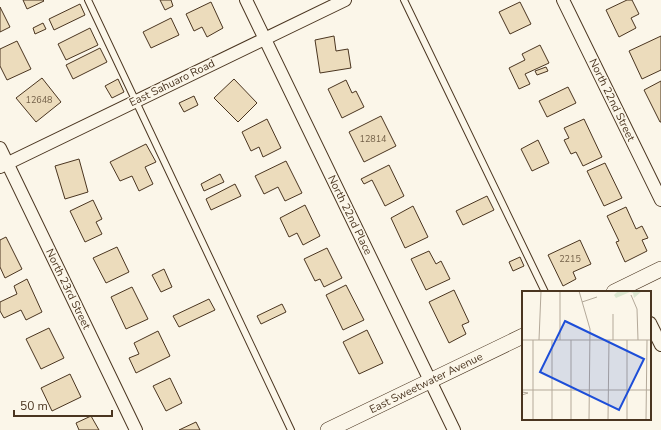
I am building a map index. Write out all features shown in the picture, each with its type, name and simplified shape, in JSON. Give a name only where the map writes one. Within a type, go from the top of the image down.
[{"type":"street","name":"North 22nd Place","points":[[246,0],[454,430]]},
{"type":"street","name":"East Sahuaro Road","points":[[4,165],[345,0]]},
{"type":"street","name":"North 22nd Street","points":[[564,0],[661,200]]},
{"type":"street","name":"North 23rd Street","points":[[0,148],[4,165],[136,430]]},
{"type":"street","points":[[618,291],[632,288],[661,269]]},
{"type":"street","points":[[651,325],[661,345]]},
{"type":"street","name":"East Sweetwater Avenue","points":[[328,430],[522,336]]},
{"type":"lane","points":[[88,0],[291,430]]},
{"type":"lane","points":[[404,0],[545,291]]},
{"type":"building","points":[[23,0],[43,0],[44,1],[27,9]]},
{"type":"building","points":[[160,0],[171,0],[173,6],[165,10]]},
{"type":"building","points":[[627,0],[632,0],[639,14],[631,18],[636,28],[619,37],[606,10]]},
{"type":"building","points":[[211,2],[223,28],[207,37],[202,27],[194,31],[186,14]]},
{"type":"building","points":[[520,2],[531,24],[510,34],[499,12]]},
{"type":"building","points":[[80,4],[85,15],[54,30],[49,19]]},
{"type":"building","points":[[0,7],[10,27],[0,32]]},
{"type":"building","points":[[171,18],[179,35],[151,48],[143,32]]},
{"type":"building","points":[[43,23],[46,29],[35,34],[33,28]]},
{"type":"building","points":[[90,28],[98,45],[66,60],[58,44]]},
{"type":"building","points":[[334,36],[336,51],[348,49],[351,68],[320,73],[315,40]]},
{"type":"building","points":[[661,36],[661,70],[642,79],[629,51]]},
{"type":"building","points":[[17,41],[31,69],[7,80],[0,66],[0,49]]},
{"type":"building","points":[[540,45],[549,63],[525,74],[530,84],[519,89],[509,68],[525,60],[522,54]]},
{"type":"building","points":[[100,48],[107,62],[73,79],[66,65]]},
{"type":"building","points":[[546,67],[548,71],[537,75],[535,71]]},
{"type":"building","points":[[42,78],[61,102],[36,122],[16,98]]},
{"type":"building","points":[[118,79],[124,92],[112,98],[105,86]]},
{"type":"building","points":[[234,79],[257,103],[238,122],[214,98]]},
{"type":"building","points":[[346,80],[352,93],[356,91],[364,107],[342,118],[328,89]]},
{"type":"building","points":[[661,81],[661,122],[660,122],[644,90]]},
{"type":"building","points":[[568,87],[576,103],[547,117],[539,101]]},
{"type":"building","points":[[194,96],[198,105],[184,112],[179,103]]},
{"type":"building","points":[[381,116],[396,146],[364,162],[349,132]]},
{"type":"building","points":[[267,119],[281,148],[263,157],[259,147],[251,151],[242,132]]},
{"type":"building","points":[[584,119],[602,157],[583,166],[576,152],[571,154],[564,140],[569,138],[564,128]]},
{"type":"building","points":[[538,140],[549,163],[532,171],[521,149]]},
{"type":"building","points":[[146,144],[156,162],[145,167],[153,184],[139,191],[132,176],[120,181],[110,162]]},
{"type":"building","points":[[79,159],[88,192],[65,199],[55,166]]},
{"type":"building","points":[[286,161],[302,193],[285,201],[278,187],[264,194],[255,176]]},
{"type":"building","points":[[605,163],[622,198],[604,206],[587,171]]},
{"type":"building","points":[[389,165],[404,196],[385,206],[372,180],[364,184],[361,179]]},
{"type":"building","points":[[220,174],[224,182],[204,191],[201,184]]},
{"type":"building","points":[[235,184],[241,196],[211,210],[206,199]]},
{"type":"building","points":[[487,196],[494,210],[463,225],[456,211]]},
{"type":"building","points":[[93,200],[102,219],[96,222],[102,234],[85,242],[70,211]]},
{"type":"building","points":[[305,205],[320,236],[303,245],[297,233],[289,237],[280,218]]},
{"type":"building","points":[[413,206],[428,237],[405,248],[391,218]]},
{"type":"building","points":[[626,207],[636,229],[642,226],[648,238],[642,240],[647,251],[625,262],[616,242],[619,241],[607,216]]},
{"type":"building","points":[[6,237],[22,269],[5,278],[0,267],[0,240]]},
{"type":"building","points":[[580,240],[591,264],[573,272],[576,279],[563,286],[548,255]]},
{"type":"building","points":[[117,247],[129,272],[106,283],[93,258]]},
{"type":"building","points":[[327,248],[342,278],[324,287],[320,279],[315,281],[304,259]]},
{"type":"building","points":[[429,251],[436,264],[441,261],[450,279],[426,290],[411,259]]},
{"type":"building","points":[[520,257],[524,266],[513,271],[509,262]]},
{"type":"building","points":[[164,269],[172,287],[161,292],[152,275]]},
{"type":"building","points":[[27,279],[42,312],[26,320],[21,310],[4,318],[0,311],[0,302],[17,294],[14,286]]},
{"type":"building","points":[[346,285],[364,320],[343,330],[326,295]]},
{"type":"building","points":[[132,287],[148,319],[126,329],[111,297]]},
{"type":"building","points":[[454,290],[469,322],[462,325],[466,334],[449,343],[429,302]]},
{"type":"building","points":[[209,299],[215,310],[179,327],[173,316]]},
{"type":"building","points":[[282,304],[286,312],[261,324],[257,316]]},
{"type":"building","points":[[49,328],[64,358],[41,369],[26,339]]},
{"type":"building","points":[[367,330],[383,363],[359,374],[343,342]]},
{"type":"building","points":[[158,331],[170,356],[136,373],[129,358],[139,354],[134,343]]},
{"type":"building","points":[[70,374],[81,397],[52,411],[41,388]]},
{"type":"building","points":[[170,378],[182,403],[166,411],[153,386]]},
{"type":"building","points":[[91,416],[99,430],[79,430],[76,423]]},
{"type":"building","points":[[196,422],[200,430],[179,430]]}]
